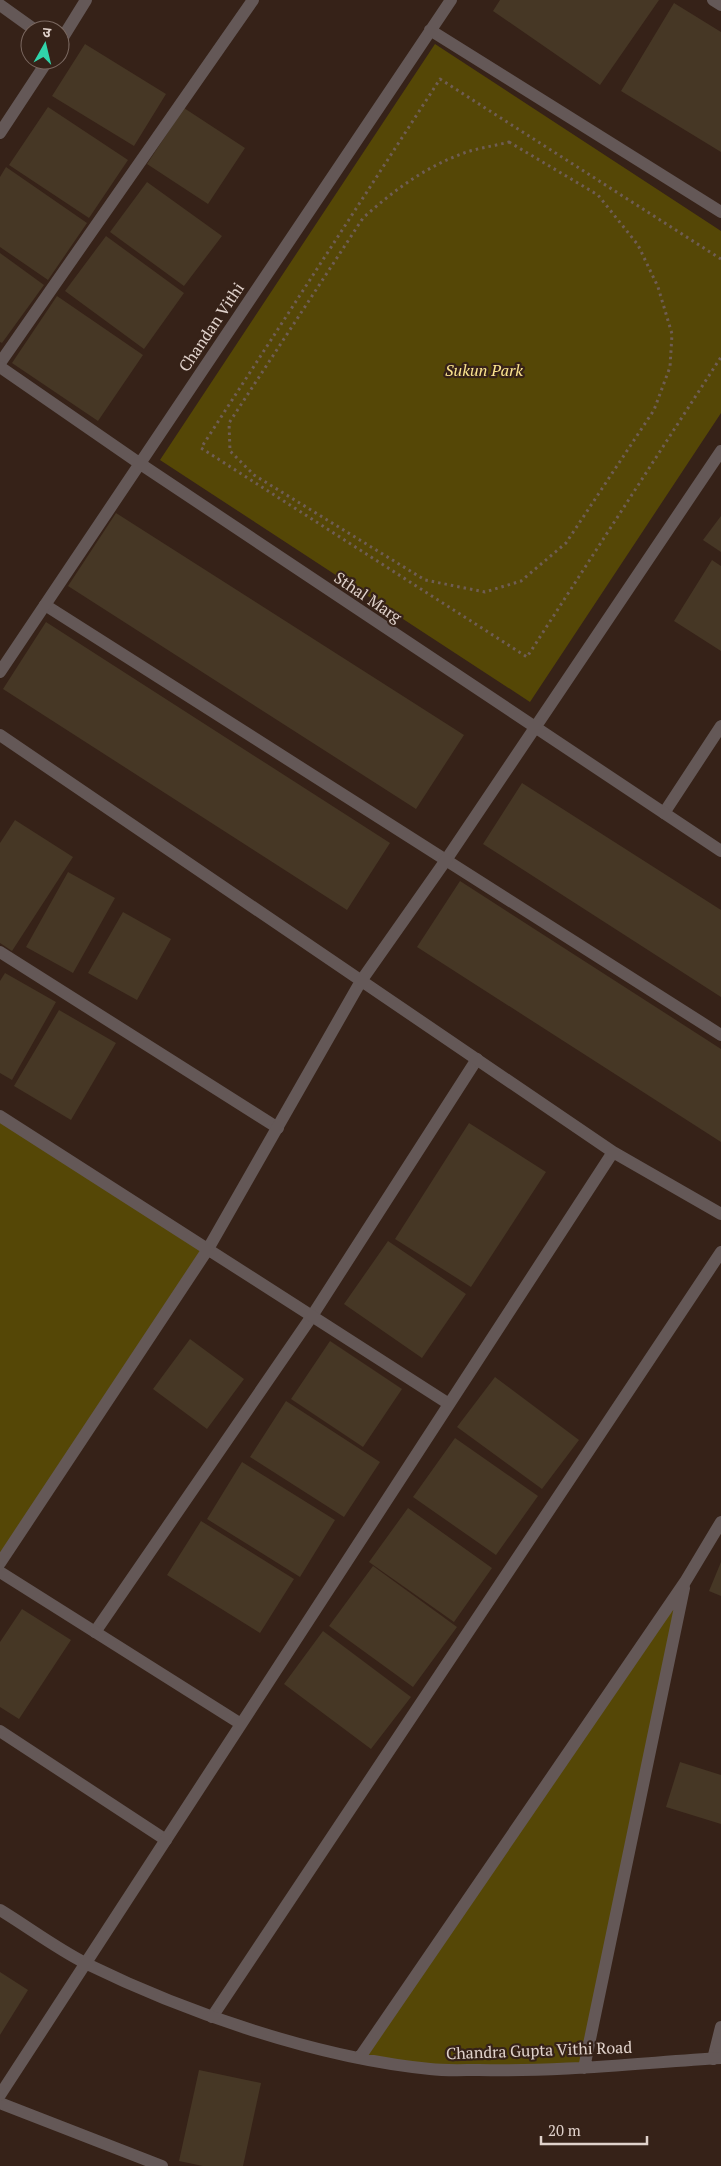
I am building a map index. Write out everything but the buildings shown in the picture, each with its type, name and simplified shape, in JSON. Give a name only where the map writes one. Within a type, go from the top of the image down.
[{"type":"street","points":[[70,26],[86,0]]},
{"type":"street","points":[[0,365],[253,0]]},
{"type":"street","name":"Chandan Vithi","points":[[0,672],[450,0]]},
{"type":"street","points":[[713,0],[721,5]]},
{"type":"street","points":[[0,5],[21,20]]},
{"type":"street","points":[[430,30],[721,212]]},
{"type":"street","points":[[0,133],[41,70]]},
{"type":"street","name":"Sthal Marg","points":[[0,365],[139,463],[721,850]]},
{"type":"street","points":[[0,1563],[208,1249],[361,981],[446,860],[721,451]]},
{"type":"street","points":[[45,605],[721,1035]]},
{"type":"street","points":[[664,813],[721,726]]},
{"type":"street","points":[[0,735],[613,1152],[721,1214]]},
{"type":"street","points":[[0,952],[278,1128]]},
{"type":"street","points":[[95,1632],[312,1316],[477,1059]]},
{"type":"street","points":[[0,1116],[449,1404]]},
{"type":"street","points":[[0,2095],[613,1152]]},
{"type":"street","points":[[212,2017],[721,1252]]},
{"type":"street","points":[[360,2057],[685,1582],[721,1522]]},
{"type":"street","points":[[0,1572],[241,1724]]},
{"type":"street","points":[[584,2068],[685,1582]]},
{"type":"street","points":[[0,1731],[166,1840]]},
{"type":"street","name":"Chandra Gupta Vithi Road","points":[[0,1910],[86,1964],[212,2017],[325,2050],[430,2069],[503,2071],[584,2068],[717,2059]]},
{"type":"street","points":[[717,2059],[721,2027]]},
{"type":"street","points":[[0,2103],[162,2166]]},
{"type":"path","points":[[721,259],[440,78],[201,448],[526,657],[721,357]]},
{"type":"path","points":[[509,142],[598,196],[638,245],[658,287],[672,334],[670,367],[654,410],[566,543],[521,581],[485,592],[425,580],[254,475],[230,451],[230,423],[363,218],[392,191],[435,166],[465,153],[509,142]]},
{"type":"green space","name":"Sukun Park","points":[[435,44],[721,231],[721,413],[530,702],[160,460]]},
{"type":"green space","points":[[0,1116],[208,1249],[0,1563]]},
{"type":"green space","points":[[685,1582],[584,2068],[503,2071],[360,2057]]}]
